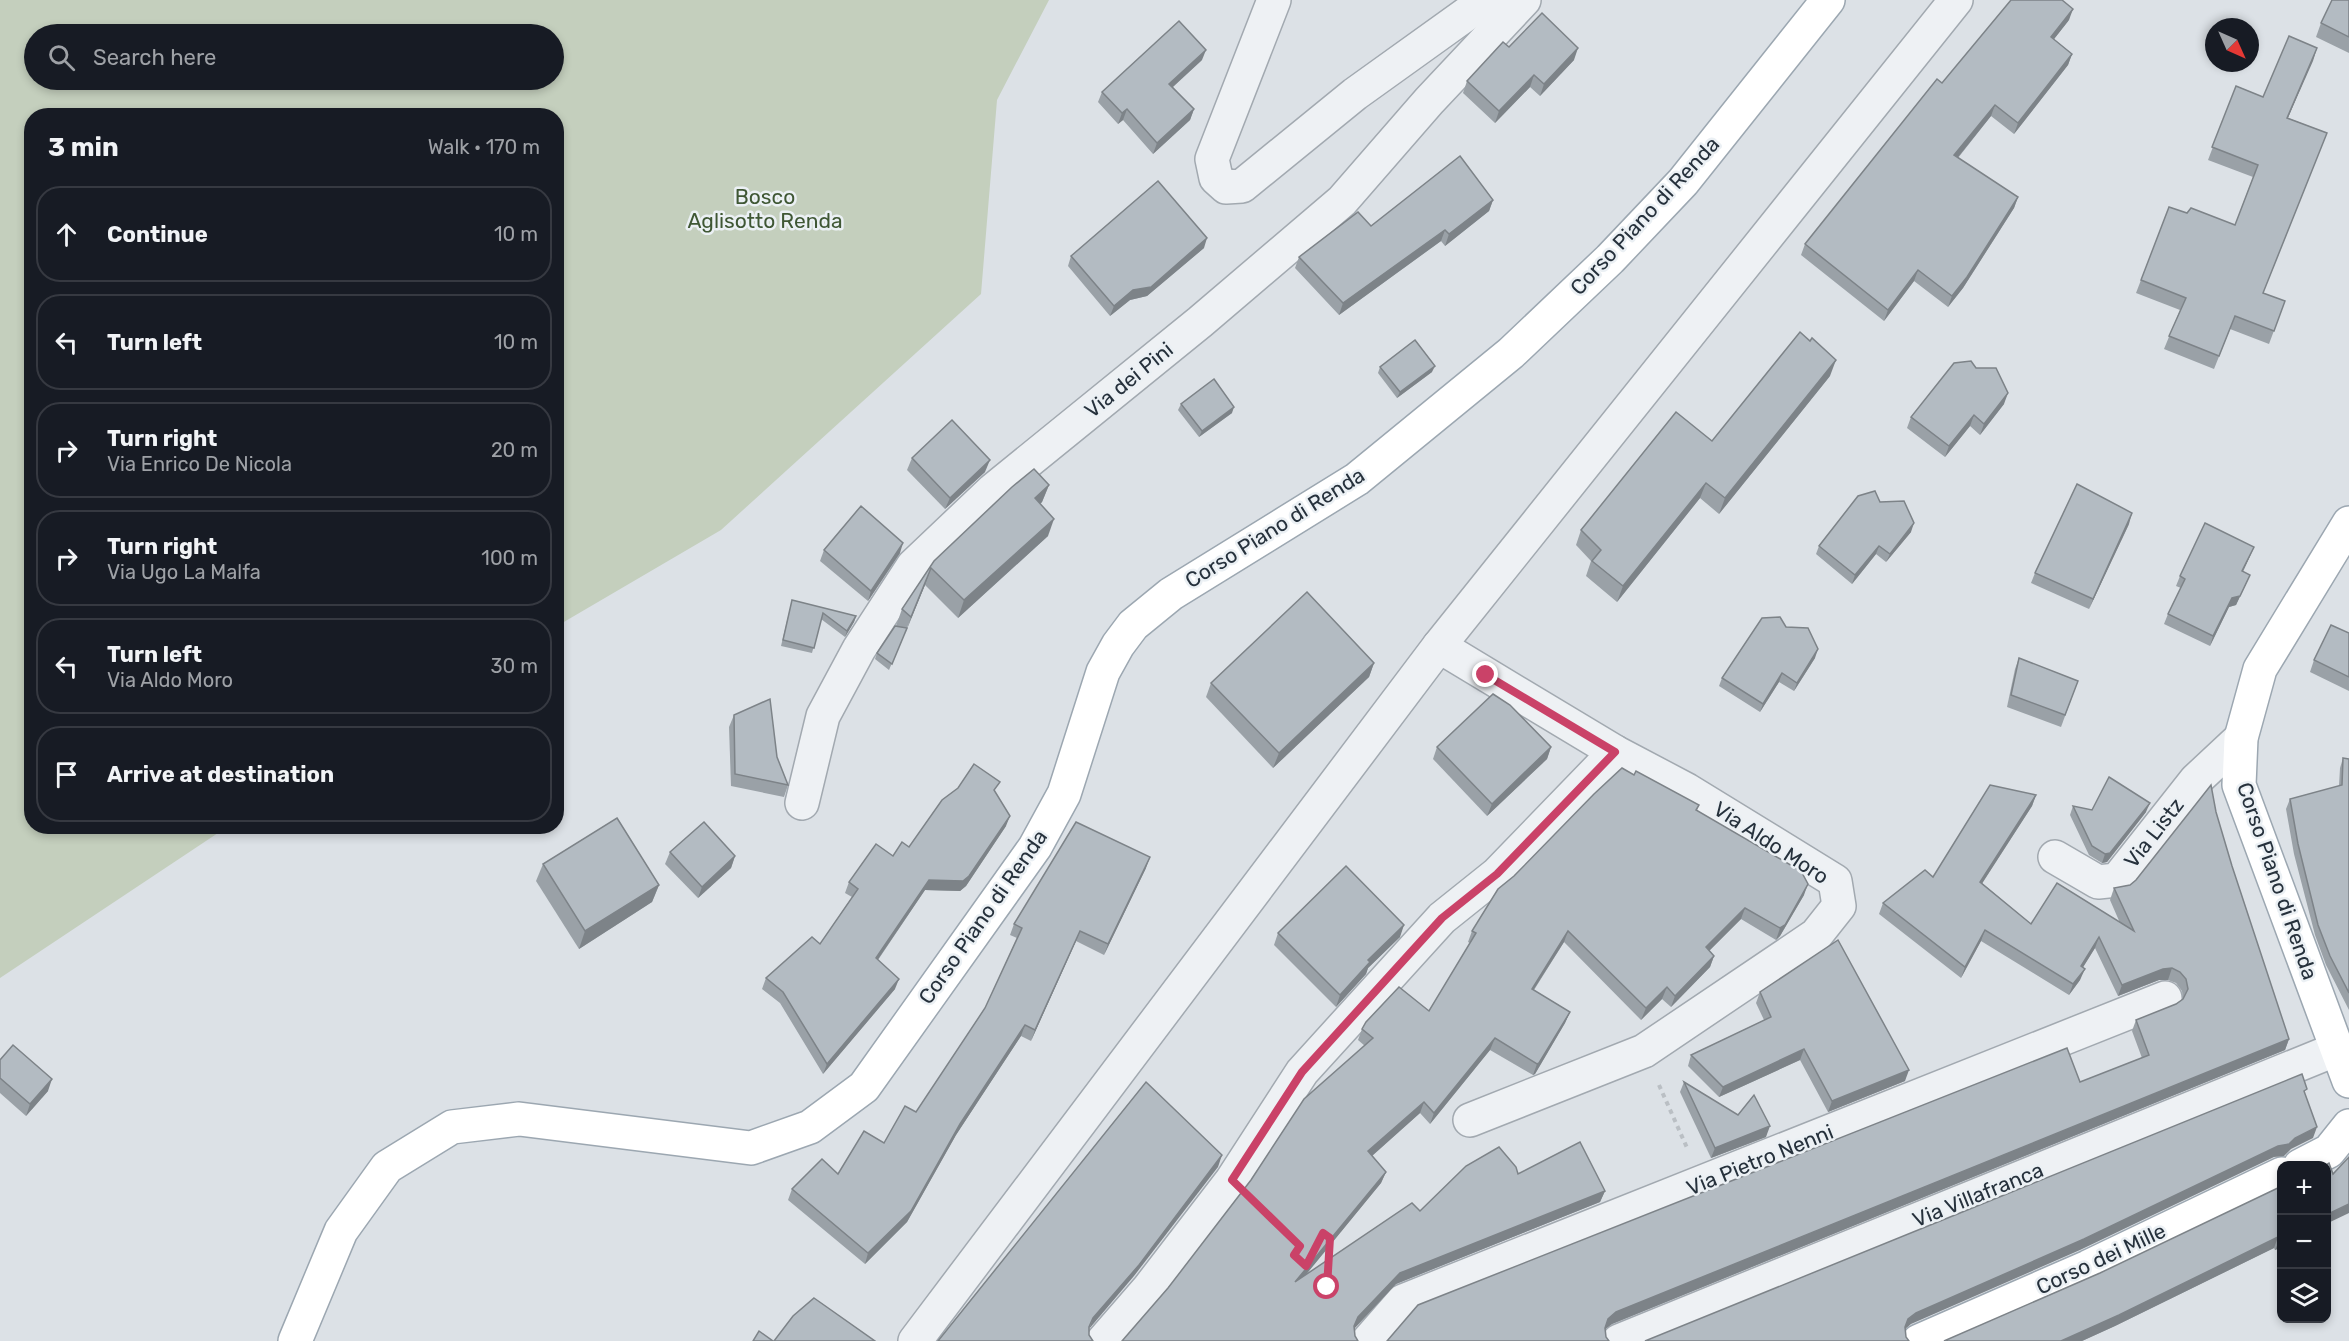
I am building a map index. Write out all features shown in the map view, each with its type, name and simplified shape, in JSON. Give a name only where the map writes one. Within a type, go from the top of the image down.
[{"type":"main road","name":"Corso Piano di Renda","points":[[296,1341],[341,1231],[387,1167],[452,1126],[519,1119],[751,1149],[810,1127],[864,1087],[1035,847],[1064,794],[1103,672],[1118,645],[1133,625],[1171,594],[1357,478],[1511,353],[1610,260],[1683,182],[1828,0]]},
{"type":"main road","name":"Corso Piano di Renda","points":[[2349,523],[2260,669],[2241,738],[2239,785],[2349,1081]]},
{"type":"main road","points":[[2310,1161],[2329,1151],[2349,1126]]},
{"type":"main road","name":"Corso dei Mille","points":[[1919,1341],[2088,1267],[2277,1176]]},
{"type":"street","points":[[1274,0],[1212,159],[1216,178],[1226,187],[1242,186],[1356,94],[1486,0]]},
{"type":"street","name":"Via dei Pini","points":[[802,803],[823,716],[859,649],[913,566],[993,490],[1200,322],[1342,201],[1430,101],[1524,0]]},
{"type":"street","points":[[915,1341],[1439,646],[1956,1]]},
{"type":"street","name":"Via Aldo Moro","points":[[1439,646],[1615,752],[1687,790],[1835,881],[1839,906],[1816,934],[1644,1052],[1470,1120]]},
{"type":"street","name":"Via Listz","points":[[2055,857],[2098,882],[2117,880],[2196,780],[2241,738]]},
{"type":"street","points":[[1103,1341],[1149,1288],[1232,1180],[1302,1072],[1442,918],[1497,874],[1615,752]]},
{"type":"street","name":"Via Pietro Nenni","points":[[1381,1336],[1403,1301],[2165,998]]},
{"type":"street","name":"Via Villafranca","points":[[1619,1341],[2337,1049]]},
{"type":"path","points":[[1328,1267],[1330,1238]]},
{"type":"green space","name":"Bosco Aglisotto Renda","points":[[0,0],[1049,0],[997,100],[981,294],[721,530],[564,622],[564,108],[24,108],[24,834],[216,834],[0,978]]},
{"type":"building","points":[[2011,0],[2062,0],[2073,9],[2051,37],[2072,54],[2018,123],[1995,105],[1954,155],[2018,197],[1967,277],[1952,296],[1918,270],[1888,310],[1805,244],[1937,79],[1942,83]]},
{"type":"building","points":[[2332,0],[2349,0],[2349,37],[2321,23]]},
{"type":"building","points":[[1542,13],[1578,48],[1544,84],[1534,75],[1499,111],[1467,81],[1503,42],[1509,47]]},
{"type":"building","points":[[1179,21],[1206,50],[1169,84],[1194,109],[1157,143],[1127,109],[1122,113],[1102,92]]},
{"type":"building","points":[[2289,36],[2317,48],[2287,118],[2327,133],[2263,293],[2285,301],[2274,331],[2235,316],[2219,356],[2169,336],[2186,298],[2141,280],[2169,207],[2187,213],[2191,208],[2235,225],[2258,165],[2212,147],[2236,86],[2263,97]]},
{"type":"building","points":[[1460,156],[1493,200],[1449,234],[1445,230],[1343,303],[1299,257],[1358,212],[1371,226]]},
{"type":"building","points":[[1158,181],[1207,238],[1151,287],[1133,290],[1114,306],[1071,256]]},
{"type":"building","points":[[1800,332],[1810,341],[1812,338],[1836,360],[1725,498],[1706,483],[1623,586],[1592,561],[1601,550],[1581,530],[1676,412],[1712,441]]},
{"type":"building","points":[[1415,340],[1435,366],[1400,392],[1380,367]]},
{"type":"building","points":[[1971,361],[1976,368],[1996,368],[2008,393],[1984,424],[1974,415],[1949,446],[1911,417],[1954,363]]},
{"type":"building","points":[[1214,379],[1234,407],[1202,431],[1181,404]]},
{"type":"building","points":[[952,420],[990,460],[950,498],[912,458]]},
{"type":"building","points":[[1034,469],[1049,485],[1035,498],[1054,519],[964,600],[931,568],[911,617],[902,609],[934,561]]},
{"type":"building","points":[[2077,484],[2132,513],[2093,599],[2035,573]]},
{"type":"building","points":[[1875,491],[1880,502],[1904,501],[1914,523],[1890,554],[1879,546],[1855,575],[1819,546],[1858,496]]},
{"type":"building","points":[[861,506],[903,543],[871,591],[824,550]]},
{"type":"building","points":[[2205,523],[2254,547],[2242,571],[2250,575],[2240,596],[2232,598],[2213,636],[2168,614],[2185,579],[2180,576]]},
{"type":"building","points":[[1307,592],[1374,663],[1279,753],[1211,683]]},
{"type":"building","points":[[792,600],[856,616],[847,631],[823,613],[814,648],[783,640]]},
{"type":"building","points":[[1780,617],[1786,627],[1808,628],[1818,649],[1797,683],[1782,673],[1763,704],[1722,678],[1762,618]]},
{"type":"building","points":[[2331,625],[2349,633],[2349,677],[2314,660]]},
{"type":"building","points":[[895,626],[907,628],[892,664],[877,653]]},
{"type":"building","points":[[2019,658],[2078,681],[2065,715],[2011,695]]},
{"type":"building","points":[[1493,694],[1510,705],[1551,747],[1492,804],[1437,747]]},
{"type":"building","points":[[770,699],[777,757],[788,785],[735,774],[734,715]]},
{"type":"building","points":[[2343,758],[2349,759],[2349,993],[2330,956],[2318,925],[2298,844],[2290,799],[2342,785]]},
{"type":"building","points":[[974,764],[1000,782],[994,790],[1010,816],[969,876],[963,881],[929,880],[876,958],[899,979],[827,1064],[783,992],[766,978],[812,937],[820,944],[858,889],[849,882],[876,844],[893,856],[902,842],[909,847],[942,800],[958,788]]},
{"type":"building","points":[[1622,768],[1634,775],[1636,771],[1699,805],[1696,810],[1801,871],[1808,884],[1785,925],[1780,928],[1745,908],[1706,947],[1714,956],[1675,996],[1667,987],[1646,1008],[1568,931],[1532,989],[1570,1012],[1539,1063],[1537,1064],[1495,1038],[1434,1113],[1424,1102],[1368,1151],[1386,1172],[1295,1282],[1412,1203],[1420,1211],[1466,1166],[1499,1147],[1516,1167],[1518,1174],[1580,1142],[1605,1191],[1400,1273],[1358,1317],[1354,1326],[1358,1341],[1122,1341],[1168,1288],[1251,1180],[1304,1099],[1373,1038],[1362,1029],[1366,1022],[1399,987],[1429,1011],[1476,933],[1472,931],[1498,889],[1514,876]]},
{"type":"building","points":[[2109,777],[2150,803],[2110,853],[2105,854],[2092,846],[2073,806],[2092,810]]},
{"type":"building","points":[[1990,785],[2036,795],[1980,882],[2031,924],[2057,883],[2134,931],[2114,888],[2130,885],[2136,880],[2211,785],[2216,812],[2232,866],[2289,1039],[1616,1312],[1608,1319],[1605,1328],[1609,1341],[1387,1341],[1418,1305],[2067,1048],[2080,1082],[2149,1055],[2136,1020],[2183,999],[2188,989],[2186,979],[2180,972],[2172,968],[2163,969],[2122,985],[2099,937],[2081,966],[2085,969],[2073,984],[1985,930],[1965,967],[1883,903],[1925,870],[1933,877]]},
{"type":"building","points":[[617,818],[659,885],[585,931],[543,864]]},
{"type":"building","points":[[704,822],[735,856],[702,887],[670,852]]},
{"type":"building","points":[[1076,822],[1150,857],[1108,944],[1080,931],[1035,1030],[1025,1025],[960,1124],[911,1211],[868,1253],[792,1189],[822,1159],[838,1174],[864,1131],[884,1143],[905,1106],[916,1112],[985,1008],[1022,928],[1014,924]]},
{"type":"building","points":[[1346,866],[1404,925],[1368,960],[1370,962],[1340,995],[1278,933]]},
{"type":"building","points":[[1838,940],[1909,1070],[1832,1101],[1804,1049],[1723,1087],[1691,1055],[1771,1017],[1760,992]]},
{"type":"building","points":[[13,1045],[52,1079],[30,1104],[0,1078],[0,1060]]},
{"type":"building","points":[[2302,1074],[2307,1089],[2304,1091],[2317,1127],[2295,1138],[2289,1144],[2278,1146],[2084,1239],[1916,1313],[1908,1319],[1905,1327],[1909,1341],[1645,1341]]},
{"type":"building","points":[[1146,1082],[1222,1155],[1139,1265],[1093,1318],[1089,1327],[1089,1335],[1093,1341],[938,1341]]},
{"type":"building","points":[[1684,1082],[1738,1115],[1754,1095],[1770,1126],[1715,1148]]},
{"type":"building","points":[[2349,1157],[2349,1204],[2331,1213],[2331,1168],[2333,1174]]},
{"type":"building","points":[[2277,1188],[2277,1237],[2119,1315],[2061,1341],[1944,1341],[2100,1273]]},
{"type":"building","points":[[814,1298],[875,1341],[774,1341],[793,1316]]},
{"type":"building","points":[[759,1331],[773,1341],[753,1341]]},
{"type":"route","points":[[1327,1287],[1330,1238],[1323,1233],[1306,1266],[1294,1255],[1300,1246],[1232,1180],[1302,1072],[1442,918],[1497,874],[1615,752],[1486,675]]}]
